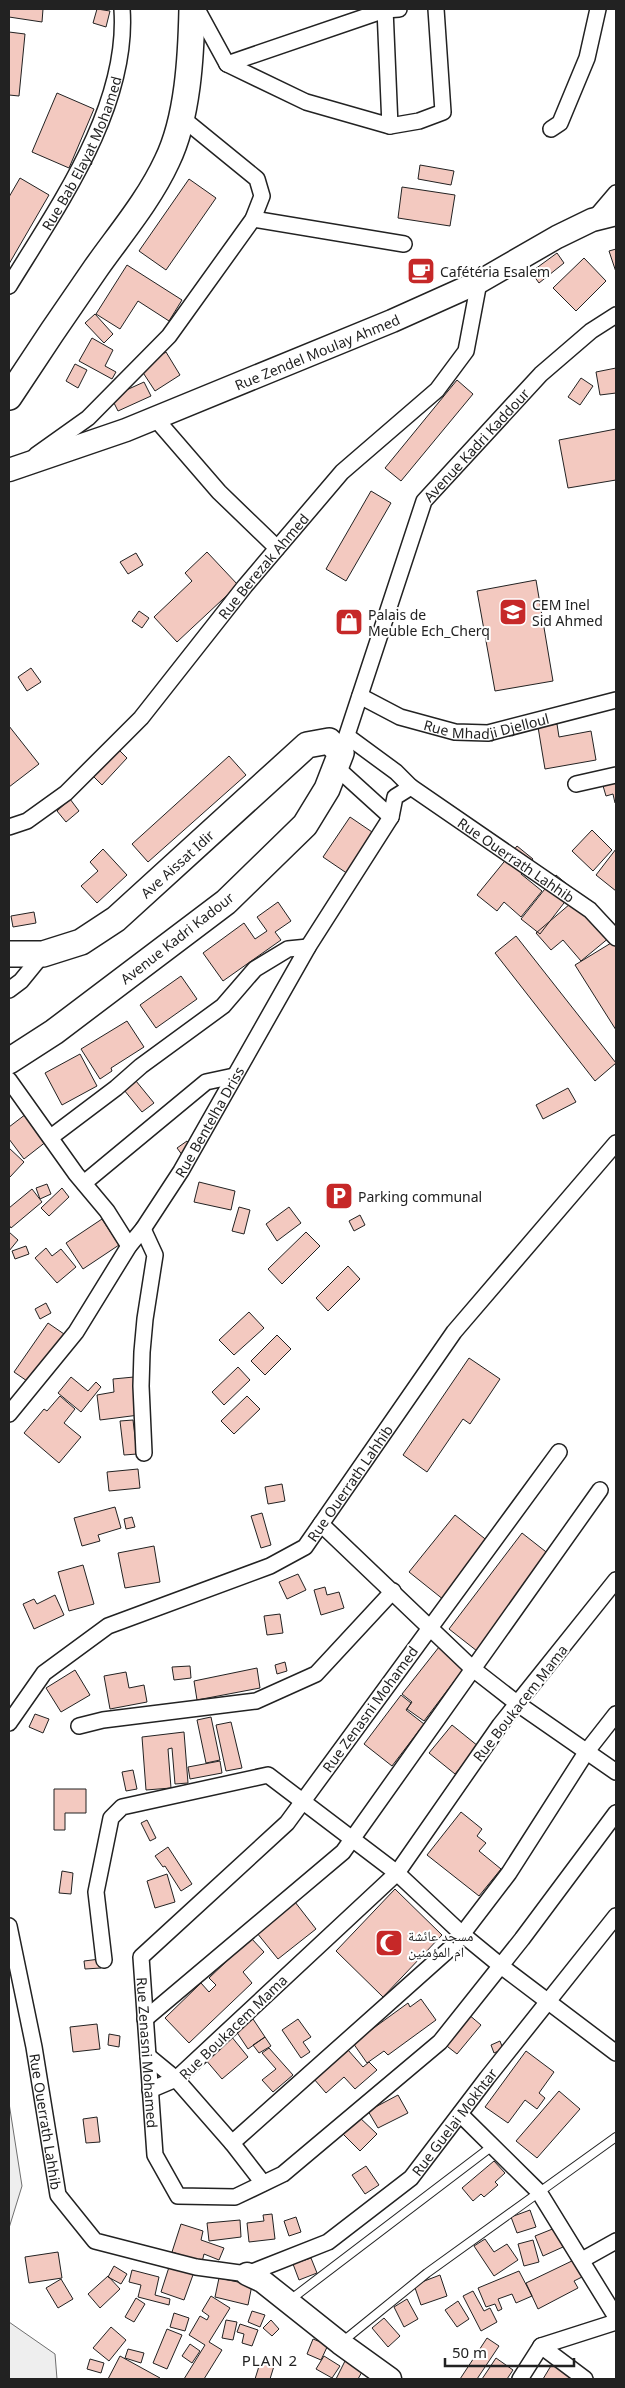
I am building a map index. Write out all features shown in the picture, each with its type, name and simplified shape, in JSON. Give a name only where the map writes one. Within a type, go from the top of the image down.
[{"type":"main road","points":[[9,397],[72,301],[149,194],[168,161],[181,117],[192,9]]},
{"type":"main road","name":"Rue Zendel Moulay Ahmed","points":[[16,468],[156,418],[392,321],[478,282],[529,252],[592,220],[616,214]]},
{"type":"main road","name":"Ave Aissat Idir","points":[[9,954],[43,954],[81,942],[116,920],[307,745],[338,750]]},
{"type":"main road","name":"Avenue Kadri Kadour","points":[[9,1061],[54,1032],[226,902],[305,825],[338,750]]},
{"type":"main road","points":[[247,2274],[262,2281],[340,2343],[390,2379]]},
{"type":"street","name":"Rue Bab Elayat Mohamed","points":[[9,286],[59,205],[99,126],[116,76],[123,25],[122,9]]},
{"type":"street","points":[[198,9],[227,64],[306,102],[390,126],[419,121],[443,112],[436,9]]},
{"type":"street","points":[[227,64],[390,9],[390,126]]},
{"type":"street","points":[[551,129],[560,123],[587,58],[598,9]]},
{"type":"street","points":[[16,468],[88,418],[169,336],[253,219],[262,196],[257,179],[181,117]]},
{"type":"street","points":[[592,220],[616,193]]},
{"type":"street","points":[[253,219],[404,244]]},
{"type":"street","name":"Rue Berezak Ahmed","points":[[9,827],[27,822],[66,793],[141,718],[277,548],[342,472],[436,390],[466,351],[478,282]]},
{"type":"street","name":"Avenue Kadri Kaddour","points":[[338,750],[360,696],[424,501],[541,374],[591,331],[616,315]]},
{"type":"street","points":[[156,418],[219,492],[277,548]]},
{"type":"street","name":"Rue Mhadji Djelloul","points":[[360,696],[400,717],[455,732],[488,734],[616,700]]},
{"type":"street","points":[[338,750],[391,817]]},
{"type":"street","name":"Rue Ouerrath Lahhib","points":[[338,750],[396,772],[411,787],[590,910],[616,938]]},
{"type":"street","points":[[576,784],[616,775]]},
{"type":"street","name":"Rue Bentelha Driss","points":[[9,1414],[76,1332],[129,1246],[143,1230],[181,1170],[308,947],[391,817],[395,797],[411,787]]},
{"type":"street","points":[[51,1137],[116,1088],[147,1061],[223,1006],[255,969],[288,949],[308,947]]},
{"type":"street","points":[[9,990],[21,981],[43,954]]},
{"type":"street","points":[[84,1183],[206,1082],[234,1076]]},
{"type":"street","points":[[9,1080],[84,1183],[107,1211],[129,1246]]},
{"type":"street","name":"Rue Ouerrath Lahhib","points":[[9,1723],[44,1674],[108,1626],[270,1566],[305,1547],[454,1332],[616,1143]]},
{"type":"street","points":[[143,1230],[155,1255],[142,1352],[141,1386],[144,1453]]},
{"type":"street","name":"Rue Zenasni Mohamed","points":[[559,1452],[287,1823],[141,1957],[155,2154],[178,2196],[236,2197],[283,2174],[440,2042],[501,1966],[616,1812]]},
{"type":"street","points":[[145,2019],[343,1852],[600,1490]]},
{"type":"street","points":[[321,1524],[473,1669],[518,1704],[616,1772]]},
{"type":"street","name":"Rue Boukacem Mama","points":[[263,2183],[232,2142],[176,2079],[397,1873],[500,1725],[616,1580]]},
{"type":"street","points":[[79,1726],[103,1720],[256,1701],[316,1674],[393,1591]]},
{"type":"street","points":[[232,2142],[454,1945],[509,1874],[587,1751],[616,1714]]},
{"type":"street","points":[[104,1960],[96,1892],[111,1818],[122,1807],[268,1775],[397,1873],[462,1934],[547,2002],[616,2053]]},
{"type":"street","name":"Rue Guelai Mokhtar","points":[[247,2274],[328,2242],[411,2178],[616,1916]]},
{"type":"street","name":"Rue Ouerrath Lahhib","points":[[9,1926],[34,2047],[58,2195],[95,2241],[196,2267],[247,2274]]},
{"type":"street","points":[[148,2056],[176,2079],[150,2090]]},
{"type":"street","points":[[460,2114],[491,2147],[539,2192],[616,2317]]},
{"type":"street","points":[[582,2260],[616,2240]]},
{"type":"street","points":[[520,2379],[541,2346],[616,2322]]},
{"type":"street","points":[[541,2346],[584,2379]]},
{"type":"lane","points":[[340,2343],[426,2273],[616,2137]]},
{"type":"lane","points":[[288,2302],[491,2147]]},
{"type":"shaded area","points":[[9,2103],[22,2186],[9,2228]]},
{"type":"shaded area","points":[[9,2322],[55,2354],[57,2379],[9,2379]]},
{"type":"building","points":[[9,9],[43,9],[42,22],[9,17]]},
{"type":"building","points":[[97,9],[110,11],[106,27],[93,23]]},
{"type":"building","points":[[9,32],[25,34],[19,96],[9,95]]},
{"type":"building","points":[[57,93],[94,109],[69,168],[32,152]]},
{"type":"building","points":[[420,165],[454,171],[451,185],[418,179]]},
{"type":"building","points":[[20,178],[49,195],[9,264],[9,197]]},
{"type":"building","points":[[189,179],[216,198],[166,270],[139,251]]},
{"type":"building","points":[[402,187],[455,195],[450,226],[398,218]]},
{"type":"building","points":[[616,249],[616,272],[609,251]]},
{"type":"building","points":[[557,253],[564,263],[539,283],[531,272]]},
{"type":"building","points":[[584,258],[606,281],[576,311],[553,288]]},
{"type":"building","points":[[127,265],[182,300],[169,321],[138,301],[120,329],[96,314]]},
{"type":"building","points":[[95,314],[113,334],[104,343],[85,323]]},
{"type":"building","points":[[92,338],[113,350],[105,366],[116,372],[112,379],[79,361]]},
{"type":"building","points":[[166,352],[180,375],[155,391],[140,368]]},
{"type":"building","points":[[75,364],[87,370],[78,388],[66,381]]},
{"type":"building","points":[[616,368],[616,393],[600,395],[596,372]]},
{"type":"building","points":[[581,378],[593,386],[580,405],[568,397]]},
{"type":"building","points":[[457,380],[473,394],[401,481],[385,468]]},
{"type":"building","points":[[144,382],[151,396],[118,411],[111,397]]},
{"type":"building","points":[[616,429],[616,480],[568,488],[559,440]]},
{"type":"building","points":[[371,491],[391,503],[346,581],[326,569]]},
{"type":"building","points":[[207,552],[238,585],[177,642],[154,617],[192,581],[185,573]]},
{"type":"building","points":[[136,553],[143,565],[128,574],[120,562]]},
{"type":"building","points":[[536,580],[553,681],[495,691],[477,591]]},
{"type":"building","points":[[139,611],[149,618],[142,628],[132,621]]},
{"type":"building","points":[[31,668],[41,682],[27,691],[18,677]]},
{"type":"building","points":[[557,724],[559,737],[591,731],[596,760],[545,769],[538,727]]},
{"type":"building","points":[[9,726],[39,764],[9,787]]},
{"type":"building","points":[[116,747],[127,758],[102,785],[91,774]]},
{"type":"building","points":[[229,756],[246,775],[148,862],[132,844]]},
{"type":"building","points":[[616,775],[615,803],[613,794],[606,796],[601,779]]},
{"type":"building","points":[[70,799],[79,811],[66,822],[57,811]]},
{"type":"building","points":[[350,817],[375,834],[348,874],[323,857]]},
{"type":"building","points":[[592,830],[612,850],[593,871],[572,851]]},
{"type":"building","points":[[517,846],[533,859],[521,874],[542,891],[521,917],[504,902],[497,911],[477,895]]},
{"type":"building","points":[[103,849],[127,875],[97,903],[81,886],[98,871],[90,862]]},
{"type":"building","points":[[616,849],[616,891],[596,875]]},
{"type":"building","points":[[556,875],[574,890],[540,934],[521,919]]},
{"type":"building","points":[[577,898],[610,937],[581,961],[563,940],[551,950],[536,933]]},
{"type":"building","points":[[278,902],[291,921],[275,932],[281,940],[223,981],[203,953],[244,923],[255,939],[267,931],[257,917]]},
{"type":"building","points":[[34,912],[36,923],[13,927],[11,916]]},
{"type":"building","points":[[516,936],[616,1063],[595,1081],[495,953]]},
{"type":"building","points":[[616,940],[616,1030],[575,965]]},
{"type":"building","points":[[181,976],[197,999],[156,1028],[140,1005]]},
{"type":"building","points":[[127,1021],[144,1047],[111,1068],[112,1071],[100,1079],[81,1049]]},
{"type":"building","points":[[80,1054],[97,1086],[62,1105],[45,1073]]},
{"type":"building","points":[[136,1081],[154,1103],[142,1112],[124,1090]]},
{"type":"building","points":[[568,1088],[576,1102],[543,1119],[536,1105]]},
{"type":"building","points":[[26,1114],[47,1141],[24,1159],[9,1139],[9,1127]]},
{"type":"building","points":[[187,1141],[193,1149],[183,1156],[177,1148]]},
{"type":"building","points":[[9,1148],[24,1162],[10,1177],[9,1176]]},
{"type":"building","points":[[199,1182],[235,1191],[231,1210],[194,1202]]},
{"type":"building","points":[[47,1184],[51,1194],[40,1199],[36,1188]]},
{"type":"building","points":[[62,1188],[69,1197],[49,1216],[41,1208]]},
{"type":"building","points":[[32,1189],[42,1202],[11,1228],[9,1225],[9,1208]]},
{"type":"building","points":[[239,1207],[250,1210],[244,1234],[232,1231]]},
{"type":"building","points":[[289,1207],[301,1223],[277,1241],[266,1224]]},
{"type":"building","points":[[360,1215],[365,1225],[354,1231],[349,1221]]},
{"type":"building","points":[[102,1219],[119,1245],[83,1269],[66,1243]]},
{"type":"building","points":[[9,1232],[18,1240],[9,1251]]},
{"type":"building","points":[[306,1232],[320,1246],[282,1284],[268,1269]]},
{"type":"building","points":[[26,1246],[29,1254],[15,1259],[12,1251]]},
{"type":"building","points":[[46,1248],[52,1256],[61,1249],[76,1267],[57,1283],[35,1258]]},
{"type":"building","points":[[348,1266],[360,1279],[328,1311],[316,1298]]},
{"type":"building","points":[[46,1303],[51,1313],[40,1319],[35,1309]]},
{"type":"building","points":[[249,1312],[264,1328],[234,1355],[219,1340]]},
{"type":"building","points":[[48,1323],[64,1334],[30,1383],[14,1372]]},
{"type":"building","points":[[277,1335],[291,1349],[265,1375],[251,1361]]},
{"type":"building","points":[[469,1358],[500,1379],[470,1424],[463,1419],[427,1472],[403,1455]]},
{"type":"building","points":[[238,1367],[250,1380],[224,1405],[212,1392]]},
{"type":"building","points":[[71,1377],[88,1391],[96,1382],[101,1387],[81,1412],[58,1393]]},
{"type":"building","points":[[134,1377],[139,1415],[100,1420],[97,1395],[114,1392],[113,1379]]},
{"type":"building","points":[[60,1396],[75,1409],[64,1423],[81,1437],[59,1463],[24,1433],[44,1409],[47,1411]]},
{"type":"building","points":[[247,1396],[260,1409],[234,1434],[221,1421]]},
{"type":"building","points":[[133,1420],[137,1454],[124,1455],[120,1421]]},
{"type":"building","points":[[138,1469],[140,1488],[109,1491],[107,1472]]},
{"type":"building","points":[[282,1484],[285,1501],[268,1504],[265,1487]]},
{"type":"building","points":[[115,1507],[121,1528],[98,1535],[100,1541],[82,1546],[74,1518]]},
{"type":"building","points":[[262,1513],[271,1545],[261,1548],[251,1516]]},
{"type":"building","points":[[455,1515],[489,1542],[444,1600],[409,1572]]},
{"type":"building","points":[[132,1517],[135,1527],[126,1529],[124,1519]]},
{"type":"building","points":[[522,1533],[550,1555],[477,1651],[449,1629]]},
{"type":"building","points":[[154,1546],[160,1582],[125,1588],[118,1553]]},
{"type":"building","points":[[83,1565],[94,1604],[69,1611],[58,1572]]},
{"type":"building","points":[[298,1574],[306,1590],[287,1599],[279,1582]]},
{"type":"building","points":[[325,1587],[327,1595],[339,1592],[344,1608],[321,1615],[314,1590]]},
{"type":"building","points":[[55,1595],[64,1615],[34,1629],[23,1604],[34,1599],[37,1604]]},
{"type":"building","points":[[280,1614],[283,1633],[267,1635],[264,1616]]},
{"type":"building","points":[[439,1647],[465,1667],[424,1721],[407,1709],[412,1702],[402,1694]]},
{"type":"building","points":[[285,1662],[287,1671],[277,1674],[275,1665]]},
{"type":"building","points":[[190,1666],[191,1678],[174,1680],[172,1667]]},
{"type":"building","points":[[257,1668],[260,1688],[197,1700],[194,1681]]},
{"type":"building","points":[[75,1670],[90,1695],[61,1712],[46,1688]]},
{"type":"building","points":[[126,1672],[129,1688],[144,1685],[147,1702],[110,1709],[104,1676]]},
{"type":"building","points":[[401,1695],[411,1703],[406,1710],[424,1724],[392,1766],[364,1744]]},
{"type":"building","points":[[35,1714],[49,1719],[43,1733],[29,1727]]},
{"type":"building","points":[[211,1717],[220,1760],[206,1763],[197,1720]]},
{"type":"building","points":[[231,1722],[242,1768],[226,1771],[216,1725]]},
{"type":"building","points":[[452,1725],[478,1746],[455,1774],[429,1753]]},
{"type":"building","points":[[184,1732],[188,1783],[175,1784],[172,1748],[168,1749],[171,1788],[146,1790],[142,1737]]},
{"type":"building","points":[[220,1761],[222,1773],[190,1779],[188,1767]]},
{"type":"building","points":[[133,1770],[137,1789],[126,1791],[122,1772]]},
{"type":"building","points":[[54,1789],[86,1789],[86,1813],[65,1813],[65,1830],[54,1830]]},
{"type":"building","points":[[461,1812],[482,1829],[477,1836],[486,1843],[479,1851],[501,1869],[479,1896],[427,1855]]},
{"type":"building","points":[[147,1820],[156,1838],[150,1841],[141,1823]]},
{"type":"building","points":[[168,1847],[192,1884],[181,1891],[165,1866],[163,1867],[155,1856]]},
{"type":"building","points":[[62,1871],[73,1873],[71,1894],[59,1893]]},
{"type":"building","points":[[167,1874],[175,1902],[155,1908],[147,1881]]},
{"type":"building","name":"مسجد عائشة ام المؤمنين","points":[[395,1889],[442,1935],[383,1997],[336,1951]]},
{"type":"building","points":[[295,1902],[316,1929],[278,1959],[257,1933]]},
{"type":"building","points":[[251,1938],[264,1952],[243,1972],[252,1983],[189,2043],[165,2018],[201,1983],[209,1992],[216,1985],[209,1978]]},
{"type":"building","points":[[100,1959],[101,1968],[85,1969],[84,1961]]},
{"type":"building","points":[[421,1999],[436,2020],[388,2055],[384,2051],[367,2063],[353,2043],[408,2003],[410,2007]]},
{"type":"building","points":[[468,2014],[481,2025],[457,2054],[443,2043]]},
{"type":"building","points":[[253,2019],[265,2037],[248,2049],[236,2031]]},
{"type":"building","points":[[298,2019],[311,2037],[303,2042],[310,2052],[301,2058],[282,2030]]},
{"type":"building","points":[[97,2024],[100,2049],[73,2052],[70,2027]]},
{"type":"building","points":[[109,2034],[120,2036],[119,2047],[108,2045]]},
{"type":"building","points":[[231,2036],[248,2057],[222,2079],[205,2059]]},
{"type":"building","points":[[265,2037],[271,2046],[259,2053],[253,2045]]},
{"type":"building","points":[[500,2041],[503,2049],[494,2053],[491,2045]]},
{"type":"building","points":[[269,2048],[293,2075],[273,2092],[262,2080],[276,2069],[262,2053]]},
{"type":"building","points":[[348,2050],[363,2067],[369,2062],[377,2070],[355,2089],[344,2077],[326,2093],[314,2079]]},
{"type":"building","points":[[526,2051],[554,2072],[539,2093],[545,2098],[537,2109],[525,2100],[508,2123],[485,2107]]},
{"type":"building","points":[[559,2091],[580,2109],[537,2158],[516,2141]]},
{"type":"building","points":[[398,2095],[408,2113],[378,2128],[368,2111]]},
{"type":"building","points":[[358,2116],[377,2134],[360,2151],[342,2133]]},
{"type":"building","points":[[97,2117],[100,2142],[86,2143],[83,2119]]},
{"type":"building","points":[[494,2161],[505,2173],[495,2182],[498,2185],[484,2197],[481,2194],[473,2201],[462,2188]]},
{"type":"building","points":[[366,2166],[379,2185],[365,2194],[352,2175]]},
{"type":"building","points":[[530,2210],[536,2227],[517,2233],[511,2217]]},
{"type":"building","points":[[272,2214],[275,2239],[249,2242],[247,2223],[264,2221],[263,2215]]},
{"type":"building","points":[[296,2217],[301,2232],[289,2236],[284,2221]]},
{"type":"building","points":[[240,2220],[241,2237],[209,2241],[207,2223]]},
{"type":"building","points":[[181,2224],[203,2231],[201,2240],[224,2248],[219,2260],[204,2254],[202,2262],[172,2252]]},
{"type":"building","points":[[555,2228],[563,2247],[543,2256],[535,2236]]},
{"type":"building","points":[[485,2239],[494,2252],[507,2244],[518,2260],[494,2276],[474,2246]]},
{"type":"building","points":[[533,2240],[539,2262],[524,2266],[518,2244]]},
{"type":"building","points":[[58,2252],[62,2278],[29,2283],[25,2257]]},
{"type":"building","points":[[311,2258],[317,2273],[299,2280],[293,2264]]},
{"type":"building","points":[[576,2259],[584,2276],[574,2281],[578,2288],[538,2309],[526,2283]]},
{"type":"building","points":[[170,2264],[194,2272],[184,2300],[161,2292]]},
{"type":"building","points":[[114,2266],[127,2274],[121,2284],[108,2277]]},
{"type":"building","points":[[132,2270],[159,2277],[155,2295],[170,2299],[169,2305],[138,2297],[141,2285],[129,2282]]},
{"type":"building","points":[[519,2271],[532,2296],[516,2303],[512,2294],[498,2299],[502,2309],[498,2311],[495,2304],[486,2307],[478,2288]]},
{"type":"building","points":[[440,2275],[447,2296],[421,2305],[414,2285]]},
{"type":"building","points":[[108,2276],[120,2289],[100,2308],[88,2294]]},
{"type":"building","points":[[219,2278],[252,2285],[248,2305],[215,2297]]},
{"type":"building","points":[[61,2279],[73,2299],[58,2308],[46,2288]]},
{"type":"building","points":[[473,2291],[484,2311],[490,2308],[497,2322],[481,2331],[463,2296]]},
{"type":"building","points":[[211,2296],[230,2308],[209,2342],[222,2350],[204,2379],[184,2379],[205,2345],[189,2335],[200,2316],[207,2320],[209,2316],[202,2311]]},
{"type":"building","points":[[136,2298],[145,2304],[134,2322],[125,2317]]},
{"type":"building","points":[[407,2299],[418,2319],[404,2327],[394,2307]]},
{"type":"building","points":[[458,2301],[469,2319],[457,2327],[445,2310]]},
{"type":"building","points":[[252,2311],[265,2315],[260,2327],[248,2322]]},
{"type":"building","points":[[174,2313],[189,2318],[185,2331],[170,2327]]},
{"type":"building","points":[[384,2318],[400,2336],[388,2347],[372,2328]]},
{"type":"building","points":[[226,2320],[237,2322],[233,2340],[222,2338]]},
{"type":"building","points":[[271,2320],[279,2329],[272,2336],[263,2328]]},
{"type":"building","points":[[240,2324],[258,2330],[252,2346],[242,2343],[244,2334],[237,2332]]},
{"type":"building","points":[[111,2327],[126,2340],[109,2361],[93,2348]]},
{"type":"building","points":[[167,2329],[182,2335],[167,2369],[153,2363]]},
{"type":"building","points":[[487,2338],[499,2346],[477,2379],[460,2379]]},
{"type":"building","points":[[313,2339],[328,2345],[321,2360],[307,2354]]},
{"type":"building","points":[[190,2344],[200,2351],[192,2363],[182,2356]]},
{"type":"building","points":[[128,2349],[144,2353],[141,2363],[125,2358]]},
{"type":"building","points":[[120,2356],[160,2378],[108,2379]]},
{"type":"building","points":[[324,2356],[340,2366],[332,2378],[316,2369]]},
{"type":"building","points":[[496,2358],[513,2370],[507,2379],[482,2379]]},
{"type":"building","points":[[90,2359],[104,2363],[101,2373],[87,2369]]},
{"type":"building","points":[[345,2361],[363,2370],[358,2379],[336,2379]]},
{"type":"building","points":[[260,2363],[274,2366],[270,2379],[255,2379]]},
{"type":"building","points":[[552,2364],[573,2378],[543,2379]]},
{"type":"place","name":"Cafétéria Esalem","points":[[421,271]]},
{"type":"place","name":"CEM Inel Sid Ahmed","points":[[513,612]]},
{"type":"place","name":"Palais de Meuble Ech_Cherq","points":[[349,622]]},
{"type":"place","name":"Parking communal","points":[[339,1196]]},
{"type":"place","name":"مسجد عائشة ام المؤمنين","points":[[389,1943]]},
{"type":"district","name":"PLAN 2","points":[[270,2360]]}]
